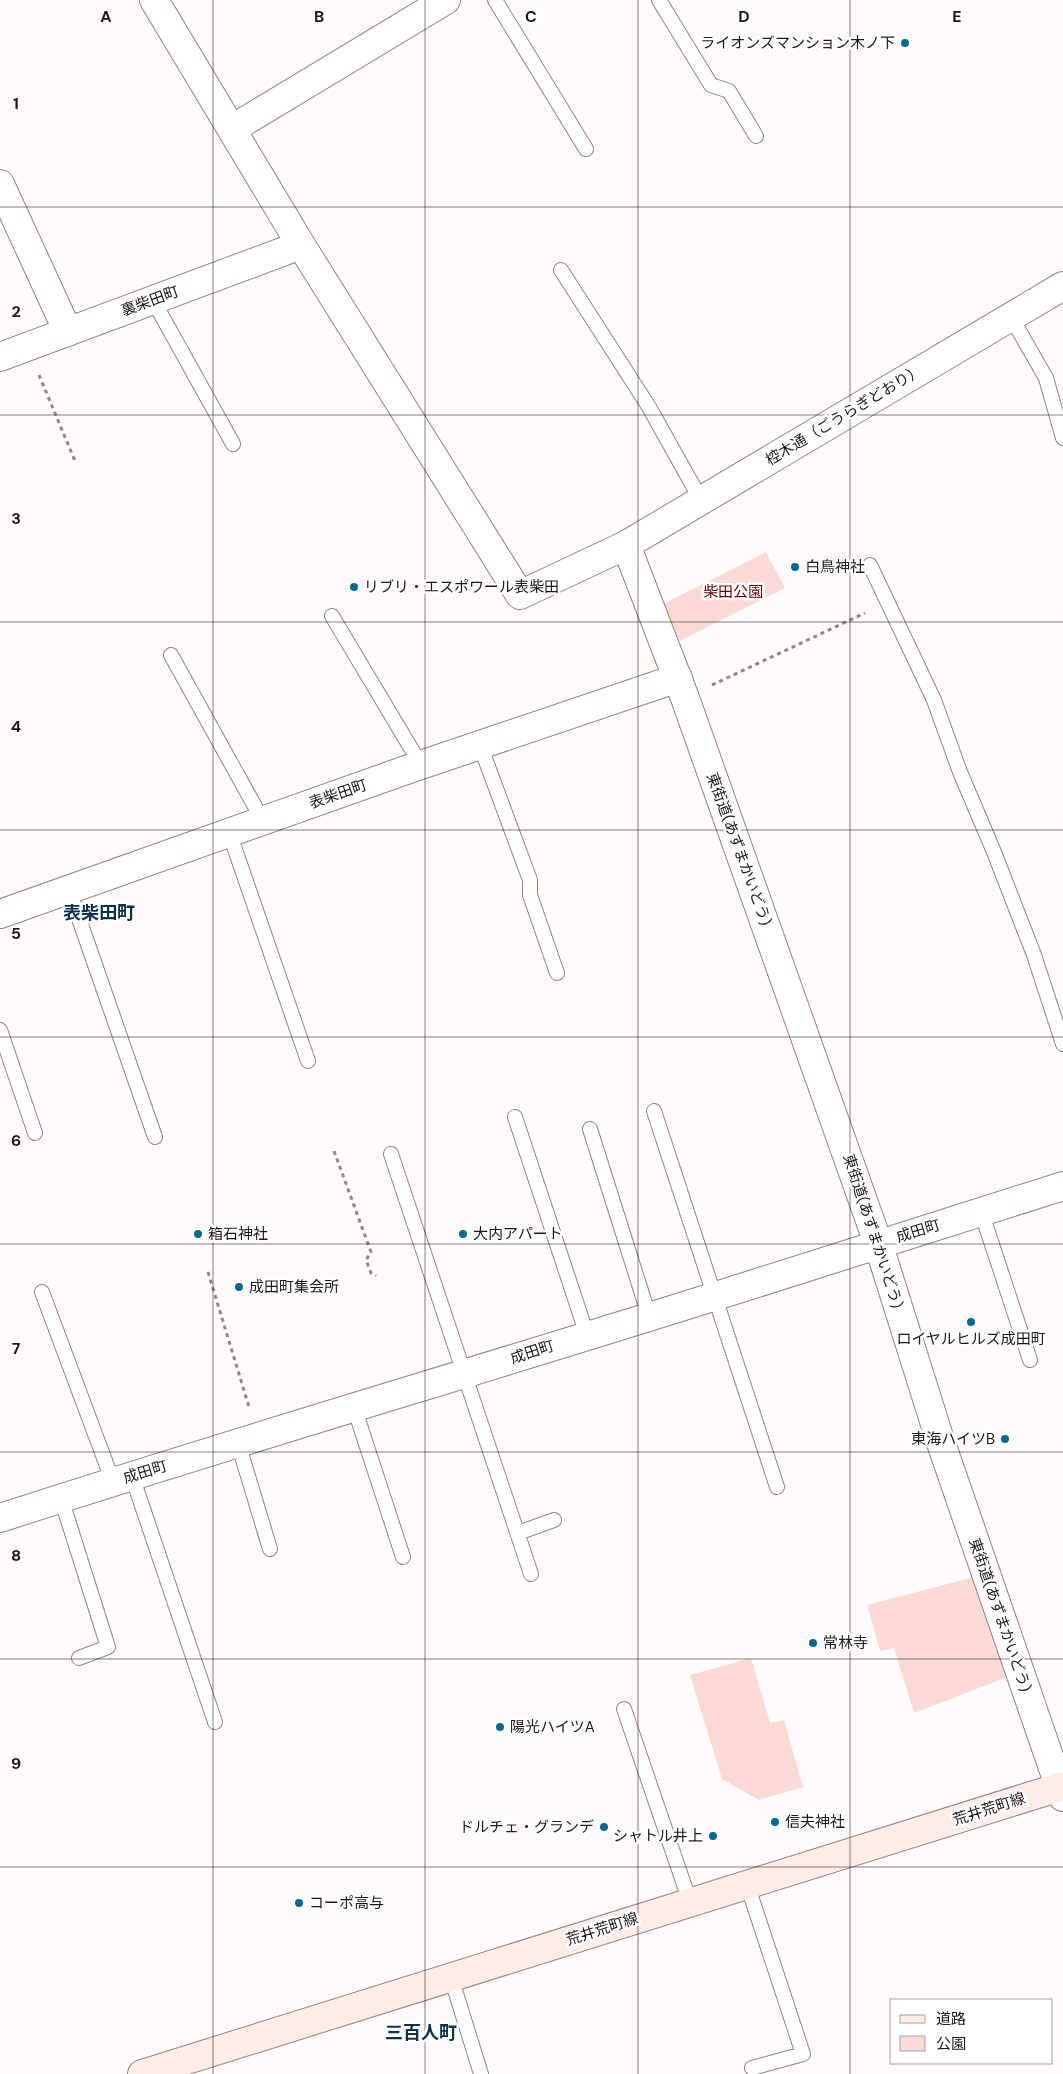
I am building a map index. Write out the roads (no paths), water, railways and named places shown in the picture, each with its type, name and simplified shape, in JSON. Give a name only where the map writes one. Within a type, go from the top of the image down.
[{"type":"main road","name":"荒井荒町線","points":[[142,2074],[747,1884],[1062,1790]]},
{"type":"street","points":[[154,0],[301,245]]},
{"type":"street","points":[[232,129],[446,0]]},
{"type":"street","points":[[0,184],[68,332]]},
{"type":"street","name":"裏柴田町","points":[[0,357],[301,245]]},
{"type":"street","name":"椌木通（ごうらぎどおり）","points":[[301,245],[520,595],[626,544],[1063,286]]},
{"type":"street","name":"東街道(あずまかいどう)","points":[[626,544],[682,688],[878,1243],[940,1440],[1062,1790]]},
{"type":"street","name":"表柴田町","points":[[0,914],[480,745],[682,688]]},
{"type":"street","name":"成田町","points":[[0,1518],[1063,1186]]},
{"type":"lane","points":[[495,0],[586,149]]},
{"type":"lane","points":[[659,0],[711,85],[729,91],[756,136]]},
{"type":"lane","points":[[561,270],[649,407],[694,491],[701,500]]},
{"type":"lane","points":[[152,300],[233,444]]},
{"type":"lane","points":[[1011,317],[1046,378],[1063,438]]},
{"type":"lane","points":[[870,565],[934,700],[960,772],[994,852],[1034,955],[1063,1044]]},
{"type":"lane","points":[[332,616],[420,765]]},
{"type":"lane","points":[[171,654],[263,821]]},
{"type":"lane","points":[[480,745],[530,880],[530,895],[557,972]]},
{"type":"lane","points":[[229,832],[308,1061]]},
{"type":"lane","points":[[69,890],[155,1137]]},
{"type":"lane","points":[[0,1030],[35,1133]]},
{"type":"lane","points":[[654,1111],[777,1487]]},
{"type":"lane","points":[[515,1117],[587,1335]]},
{"type":"lane","points":[[590,1129],[649,1316]]},
{"type":"lane","points":[[392,1154],[531,1574]]},
{"type":"lane","points":[[982,1211],[1030,1360]]},
{"type":"lane","points":[[42,1292],[122,1479],[215,1722]]},
{"type":"lane","points":[[354,1407],[402,1557]]},
{"type":"lane","points":[[248,1440],[270,1549]]},
{"type":"lane","points":[[61,1498],[108,1647],[80,1658]]},
{"type":"lane","points":[[518,1533],[554,1520]]},
{"type":"lane","points":[[624,1709],[690,1902]]},
{"type":"lane","points":[[747,1884],[803,2054],[752,2068]]},
{"type":"lane","points":[[451,1977],[481,2074]]},
{"type":"place","name":"ライオンズマンション木ノ下","points":[[905,43]]},
{"type":"place","name":"白鳥神社","points":[[795,567]]},
{"type":"place","name":"リブリ・エスポワール表柴田","points":[[354,587]]},
{"type":"place","name":"箱石神社","points":[[198,1234]]},
{"type":"place","name":"大内アパート","points":[[463,1234]]},
{"type":"place","name":"成田町集会所","points":[[239,1287]]},
{"type":"place","name":"ロイヤルヒルズ成田町","points":[[971,1322]]},
{"type":"place","name":"東海ハイツB","points":[[1005,1439]]},
{"type":"place","name":"常林寺","points":[[813,1643]]},
{"type":"place","name":"陽光ハイツA","points":[[500,1727]]},
{"type":"place","name":"信夫神社","points":[[775,1822]]},
{"type":"place","name":"ドルチェ・グランデ","points":[[604,1827]]},
{"type":"place","name":"シャトル井上","points":[[713,1836]]},
{"type":"place","name":"コーポ高与","points":[[299,1903]]},
{"type":"district","name":"表柴田町","points":[[99,913]]},
{"type":"district","name":"三百人町","points":[[421,2033]]},
{"type":"park label","name":"柴田公園","points":[[733,592]]}]
